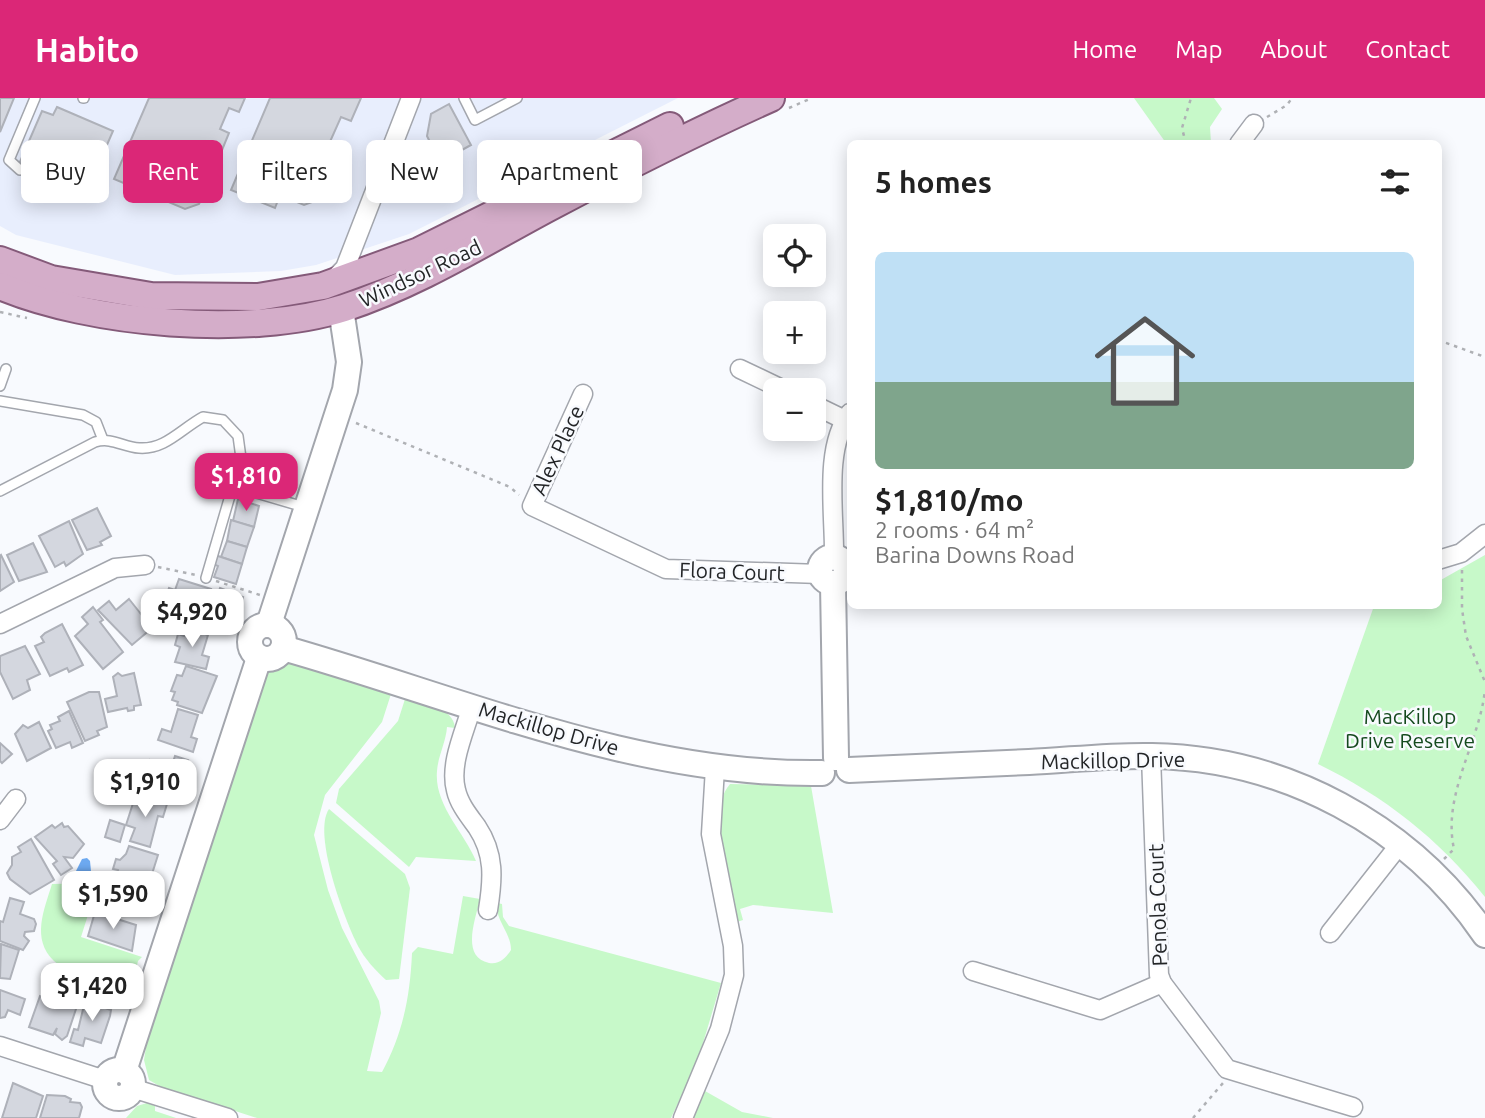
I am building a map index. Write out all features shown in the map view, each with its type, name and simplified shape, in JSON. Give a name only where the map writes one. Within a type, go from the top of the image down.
[{"type":"main road","name":"Windsor Road","points":[[0,260],[51,279],[115,292],[190,299],[258,297],[323,286],[419,251],[729,98]]},
{"type":"main road","name":"Windsor Road","points":[[0,286],[101,314],[188,323],[269,322],[341,309],[392,290],[442,266],[553,206],[771,98]]},
{"type":"main road","points":[[258,297],[330,301],[341,309],[349,362],[337,415],[269,624]]},
{"type":"main road","points":[[835,767],[837,571]]},
{"type":"main road","points":[[269,624],[282,633],[283,648],[274,657],[259,658],[252,652],[250,637],[256,628],[269,624]]},
{"type":"main road","name":"Mackillop Drive","points":[[283,648],[615,748],[716,768],[772,774],[835,767],[1151,755],[1212,761],[1273,775],[1331,799],[1400,844],[1432,872],[1485,935]]},
{"type":"main road","points":[[117,1091],[259,658]]},
{"type":"street","points":[[323,286],[345,268],[411,98]]},
{"type":"street","points":[[1242,140],[1254,124]]},
{"type":"street","points":[[740,369],[763,380]]},
{"type":"street","name":"Alex Place","points":[[532,506],[583,394]]},
{"type":"street","points":[[826,409],[847,416]]},
{"type":"street","points":[[837,571],[832,470],[847,419]]},
{"type":"street","name":"Flora Court","points":[[532,506],[666,569],[837,571]]},
{"type":"street","points":[[1442,558],[1461,553],[1485,534]]},
{"type":"street","points":[[0,624],[114,568],[145,565]]},
{"type":"street","points":[[472,706],[455,766],[454,780],[460,801],[489,849],[493,878],[488,910]]},
{"type":"street","name":"Penola Court","points":[[1151,755],[1158,975],[1162,983],[1227,1069],[1353,1107]]},
{"type":"street","points":[[683,1118],[720,1029],[733,975],[733,946],[711,834],[716,768]]},
{"type":"street","points":[[0,820],[16,799]]},
{"type":"street","points":[[1330,933],[1400,844]]},
{"type":"street","points":[[973,971],[1100,1010],[1162,983]]},
{"type":"street","points":[[0,1046],[117,1091],[228,1118]]},
{"type":"lane","points":[[20,170],[9,160],[35,98]]},
{"type":"lane","points":[[464,98],[475,120],[517,98]]},
{"type":"lane","points":[[0,386],[6,369]]},
{"type":"lane","points":[[0,401],[83,415],[96,422],[103,440]]},
{"type":"lane","points":[[0,491],[103,440],[149,448],[169,441],[203,417],[223,420],[239,436],[242,448],[206,578]]},
{"type":"lane","points":[[233,486],[306,507]]},
{"type":"path","points":[[1185,140],[1182,128],[1191,98]]},
{"type":"path","points":[[1254,124],[1287,105],[1292,98]]},
{"type":"path","points":[[1442,341],[1485,357]]},
{"type":"path","points":[[337,415],[510,487],[532,506]]},
{"type":"path","points":[[1461,553],[1462,609],[1466,636],[1485,682]]},
{"type":"path","points":[[1432,872],[1454,849],[1448,826],[1452,806],[1483,715],[1485,690]]},
{"type":"path","points":[[1193,1118],[1234,1071]]},
{"type":"shaded area","points":[[0,98],[678,98],[595,140],[477,140],[477,200],[409,234],[316,265],[281,271],[175,275],[16,235],[0,226]]},
{"type":"green space","points":[[1134,98],[1214,98],[1222,109],[1210,127],[1211,140],[1164,140]]},
{"type":"green space","name":"MacKillop Drive Reserve","points":[[1485,555],[1485,897],[1449,856],[1409,821],[1365,790],[1318,764],[1373,609],[1442,609],[1442,579]]},
{"type":"green space","points":[[286,662],[391,694],[382,722],[325,795],[314,835],[328,890],[342,928],[379,1001],[381,1013],[367,1071],[382,1072],[395,1043],[407,1000],[412,953],[418,947],[453,954],[463,896],[480,899],[473,926],[472,945],[480,959],[489,963],[502,960],[511,950],[509,938],[498,915],[497,903],[502,904],[503,917],[509,926],[721,983],[697,1063],[671,1118],[257,1118],[161,1087],[149,1080],[144,1060],[146,1047],[253,712],[269,671]]},
{"type":"green space","points":[[405,699],[443,711],[453,721],[455,728],[447,727],[438,765],[437,783],[445,807],[476,861],[416,857],[409,867],[336,803],[339,789],[398,721]]},
{"type":"green space","points":[[730,784],[811,786],[833,913],[753,905],[740,909],[743,920],[737,922],[719,831],[719,813]]},
{"type":"green space","points":[[329,809],[405,874],[410,888],[399,979],[386,980],[364,955],[352,934],[327,857],[325,821]]},
{"type":"green space","points":[[103,883],[141,895],[138,907],[94,896],[81,937],[142,957],[138,961],[129,997],[80,981],[54,961],[43,943],[41,924],[52,884]]},
{"type":"green space","points":[[705,1091],[742,1112],[773,1118],[692,1118]]},
{"type":"green space","points":[[147,1103],[155,1106],[155,1111],[176,1118],[126,1118],[137,1106]]},
{"type":"water","points":[[87,858],[91,871],[80,878],[76,871],[82,859]]},
{"type":"building","points":[[0,98],[14,98],[0,132]]},
{"type":"building","points":[[149,98],[245,98],[239,112],[229,108],[220,129],[229,133],[223,148],[223,140],[131,140]]},
{"type":"building","points":[[270,98],[361,98],[351,121],[341,117],[331,140],[252,140]]},
{"type":"building","points":[[449,104],[471,145],[463,149],[463,140],[429,140],[427,136],[431,114]]},
{"type":"building","points":[[57,107],[113,131],[109,140],[29,140],[42,111],[53,115]]},
{"type":"building","points":[[123,158],[123,183],[114,179]]},
{"type":"building","points":[[237,176],[237,192],[231,190]]},
{"type":"building","points":[[171,203],[200,203],[199,204],[185,209]]},
{"type":"building","points":[[263,203],[277,203],[275,208]]},
{"type":"building","points":[[238,499],[259,506],[254,527],[233,521]]},
{"type":"building","points":[[97,508],[111,536],[100,542],[102,545],[87,550],[72,520]]},
{"type":"building","points":[[231,520],[254,527],[247,547],[227,541]]},
{"type":"building","points":[[69,521],[83,554],[66,566],[64,562],[55,567],[39,536]]},
{"type":"building","points":[[227,541],[247,547],[242,564],[221,557]]},
{"type":"building","points":[[33,543],[47,572],[19,581],[7,555]]},
{"type":"building","points":[[215,555],[242,564],[236,584],[214,577],[218,566],[213,564]]},
{"type":"building","points":[[0,556],[14,582],[0,591]]},
{"type":"building","points":[[179,579],[211,589],[210,592],[217,595],[212,609],[205,606],[201,618],[166,607],[168,603],[164,602],[169,588],[175,590]]},
{"type":"building","points":[[220,588],[243,597],[240,605],[234,603],[230,612],[214,606]]},
{"type":"building","points":[[129,599],[152,628],[132,645],[98,610],[109,601],[116,610]]},
{"type":"building","points":[[93,607],[103,620],[100,622],[123,652],[103,669],[75,636],[88,624],[82,617]]},
{"type":"building","points":[[62,624],[83,665],[69,672],[67,668],[50,676],[35,646],[44,642],[41,637],[45,633]]},
{"type":"building","points":[[186,628],[208,635],[202,655],[209,657],[206,669],[175,662],[180,647],[175,645],[178,634],[184,636]]},
{"type":"building","points":[[25,646],[40,674],[27,680],[30,690],[13,699],[0,672],[0,656]]},
{"type":"building","points":[[186,666],[217,676],[202,713],[177,705],[178,702],[172,700],[175,692],[171,691],[177,675],[182,676]]},
{"type":"building","points":[[118,673],[122,676],[134,673],[141,705],[134,706],[134,710],[128,711],[127,708],[108,712],[105,699],[117,696],[113,677]]},
{"type":"building","points":[[89,692],[99,692],[107,727],[97,731],[99,735],[85,741],[67,702]]},
{"type":"building","points":[[178,709],[198,715],[191,737],[197,739],[193,752],[158,740],[162,729],[171,732]]},
{"type":"building","points":[[69,711],[83,743],[72,748],[70,742],[56,748],[48,731],[52,729],[50,725],[60,721],[58,717]]},
{"type":"building","points":[[39,722],[51,748],[27,761],[15,734],[23,725],[28,728]]},
{"type":"building","points":[[0,743],[12,754],[2,763],[0,761]]},
{"type":"building","points":[[175,756],[188,760],[175,789],[149,779],[150,760],[172,765]]},
{"type":"building","points":[[136,794],[167,804],[163,817],[158,816],[150,847],[130,841],[135,828],[126,825]]},
{"type":"building","points":[[110,820],[125,825],[120,842],[105,837]]},
{"type":"building","points":[[62,823],[84,844],[73,858],[64,857],[72,868],[61,875],[53,864],[57,861],[35,837],[52,825],[55,828]]},
{"type":"building","points":[[31,839],[54,880],[30,894],[10,879],[7,873],[12,865],[12,857],[21,852],[18,847]]},
{"type":"building","points":[[129,846],[158,855],[146,893],[114,883],[118,870],[113,869],[116,859],[120,860],[126,854]]},
{"type":"building","points":[[10,898],[24,902],[20,914],[34,919],[36,924],[34,931],[25,932],[24,936],[29,941],[23,950],[0,941],[0,921],[3,922]]},
{"type":"building","points":[[95,912],[136,925],[132,951],[88,936]]},
{"type":"building","points":[[1,944],[19,950],[10,979],[0,978]]},
{"type":"building","points":[[47,987],[70,994],[70,1001],[77,1006],[67,1036],[62,1040],[55,1034],[57,1028],[53,1035],[29,1027],[40,996],[43,997]]},
{"type":"building","points":[[0,990],[25,999],[20,1015],[8,1010],[5,1017],[0,1018]]},
{"type":"building","points":[[86,997],[95,1000],[94,1004],[111,1010],[101,1043],[85,1038],[83,1046],[70,1042],[74,1029],[78,1030]]},
{"type":"building","points":[[13,1083],[43,1096],[36,1118],[2,1118]]},
{"type":"building","points":[[47,1095],[65,1096],[71,1099],[70,1102],[80,1103],[82,1107],[79,1118],[40,1118]]}]
